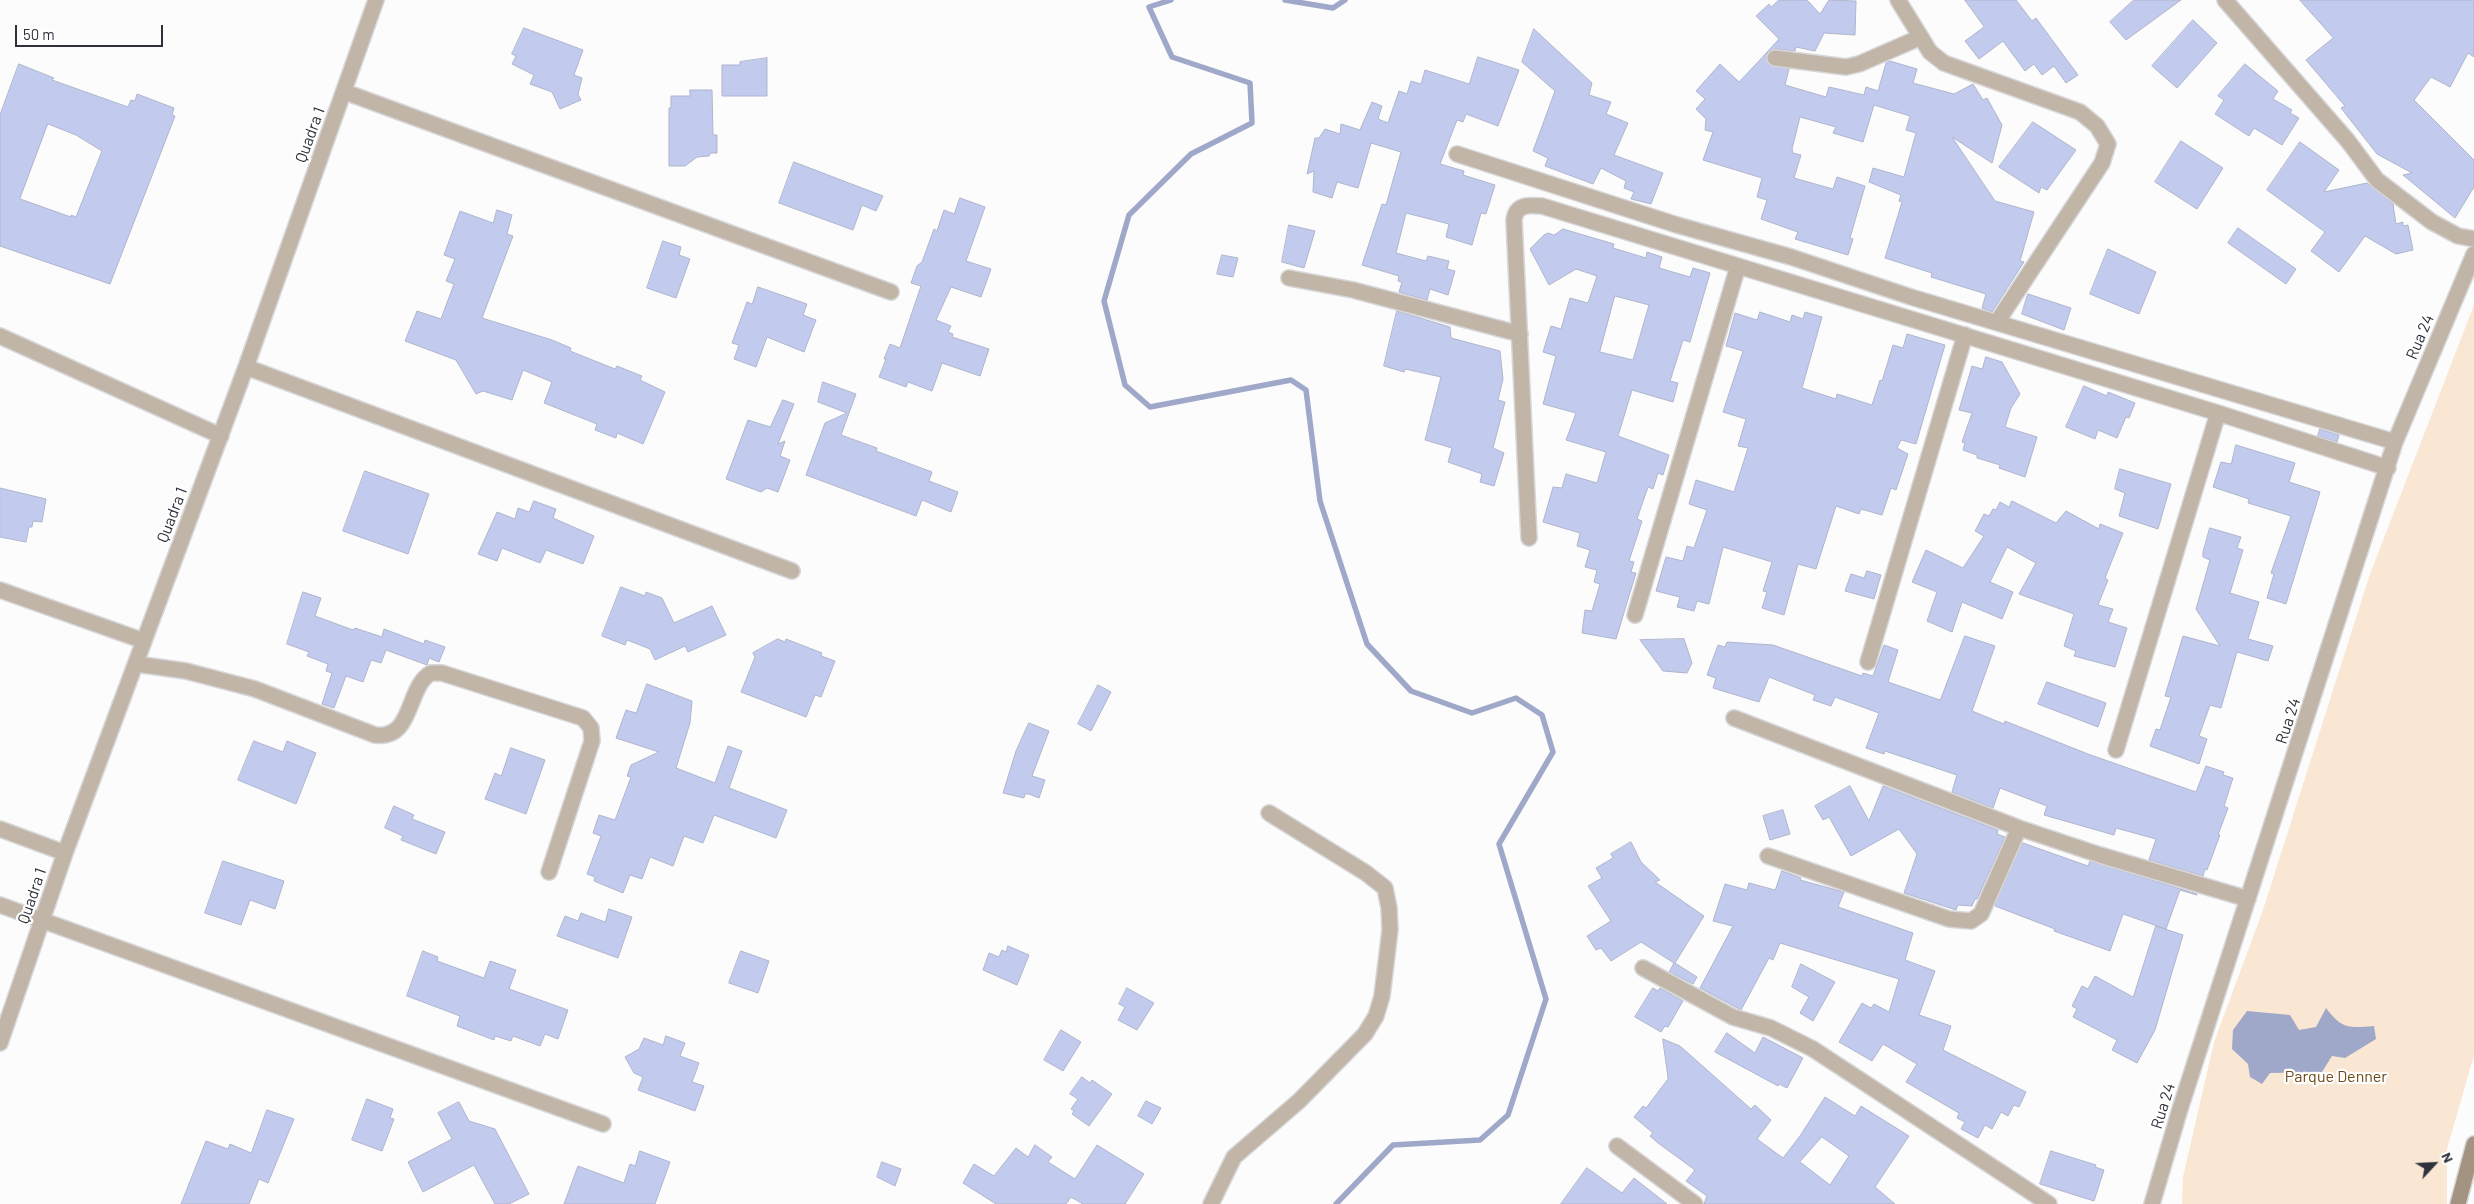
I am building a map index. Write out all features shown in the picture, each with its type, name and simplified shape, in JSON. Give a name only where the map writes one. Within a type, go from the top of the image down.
[{"type":"street","name":"Quadra 1","points":[[0,1043],[65,853],[221,436],[345,92],[376,0]]},
{"type":"street","points":[[1898,0],[1934,57],[1944,63],[2080,112],[2097,126],[2108,144],[2102,162],[1997,322]]},
{"type":"street","points":[[2225,0],[2348,141],[2377,180],[2432,222],[2458,236],[2474,238]]},
{"type":"street","points":[[1775,58],[1846,67],[1859,64],[1921,37]]},
{"type":"street","points":[[345,92],[891,292]]},
{"type":"street","points":[[1457,154],[1677,225],[1791,257],[1910,297],[2395,442]]},
{"type":"street","points":[[1529,538],[1514,220],[1515,212],[1524,206],[1542,206],[2218,413],[2388,468]]},
{"type":"street","name":"Rua 24","points":[[2152,1204],[2180,1109],[2395,442],[2474,254]]},
{"type":"street","points":[[1635,615],[1738,266]]},
{"type":"street","points":[[1289,278],[1353,290],[1520,334]]},
{"type":"street","points":[[1868,662],[1965,335]]},
{"type":"street","points":[[0,336],[221,436]]},
{"type":"street","points":[[246,366],[792,571]]},
{"type":"street","points":[[2116,750],[2218,413]]},
{"type":"street","points":[[0,590],[144,641]]},
{"type":"street","points":[[136,664],[186,671],[255,689],[382,736],[399,729],[422,684],[431,673],[442,673],[583,718],[591,728],[592,741],[549,872]]},
{"type":"street","points":[[1734,718],[2019,828],[2100,855],[2248,899]]},
{"type":"street","points":[[1212,1204],[1234,1157],[1299,1101],[1365,1034],[1376,1016],[1382,996],[1390,930],[1390,908],[1385,888],[1366,873],[1269,813]]},
{"type":"street","points":[[1768,856],[1949,919],[1971,921],[1980,914],[2019,828]]},
{"type":"street","points":[[0,829],[65,853]]},
{"type":"street","points":[[0,905],[603,1124]]},
{"type":"street","points":[[1643,968],[1733,1016],[1771,1028],[1813,1049],[2049,1204]]},
{"type":"street","points":[[2458,1204],[2474,1144]]},
{"type":"street","points":[[1617,1146],[1695,1204]]},
{"type":"green space","name":"Parque Denner","points":[[2474,305],[2474,1055],[2447,1149],[2447,1204],[2182,1204],[2183,1177],[2214,1042],[2262,913],[2370,574]]},
{"type":"water","points":[[2326,1008],[2337,1020],[2346,1026],[2374,1026],[2376,1039],[2345,1058],[2332,1056],[2322,1072],[2270,1073],[2262,1084],[2250,1077],[2248,1064],[2232,1049],[2233,1030],[2247,1011],[2290,1015],[2299,1030],[2316,1027]]},
{"type":"building","points":[[1779,0],[1807,0],[1820,14],[1829,0],[1856,1],[1855,35],[1824,33],[1815,51],[1796,47],[1795,51],[1776,49],[1768,52],[1766,57],[1769,65],[1789,69],[1785,85],[1826,97],[1829,87],[1864,95],[1866,87],[1878,91],[1886,63],[1890,61],[1917,69],[1913,83],[1954,94],[1973,84],[1983,100],[1987,98],[2002,125],[1992,163],[1952,137],[1995,201],[2034,212],[2020,261],[2024,262],[1992,312],[1982,308],[1986,294],[1931,277],[1932,273],[1885,258],[1902,202],[1899,201],[1901,195],[1869,182],[1873,168],[1904,177],[1916,133],[1906,130],[1910,116],[1874,105],[1863,142],[1833,133],[1836,127],[1800,117],[1792,149],[1793,153],[1801,155],[1794,178],[1833,189],[1837,177],[1865,186],[1850,238],[1853,239],[1848,255],[1795,239],[1798,232],[1761,219],[1767,200],[1757,197],[1762,178],[1703,160],[1713,132],[1705,130],[1706,119],[1696,109],[1705,99],[1696,91],[1720,64],[1739,82],[1779,39],[1756,16],[1769,4],[1771,7]]},
{"type":"building","points":[[1965,0],[2016,0],[2032,21],[2036,18],[2078,75],[2066,83],[2054,66],[2042,75],[2034,64],[2025,71],[2003,41],[1979,59],[1965,41],[1984,27]]},
{"type":"building","points":[[2134,0],[2181,0],[2126,40],[2110,22]]},
{"type":"building","points":[[2300,0],[2474,0],[2474,57],[2468,53],[2450,87],[2431,77],[2414,100],[2474,160],[2474,187],[2455,218],[2403,175],[2412,173],[2377,154],[2341,108],[2345,106],[2306,60],[2333,38]]},
{"type":"building","points":[[2193,20],[2217,43],[2177,88],[2152,66]]},
{"type":"building","points":[[524,28],[583,50],[574,75],[582,78],[578,94],[581,100],[560,109],[552,92],[530,84],[534,75],[512,64],[516,56],[512,54]]},
{"type":"building","points":[[1534,29],[1592,83],[1589,95],[1611,102],[1606,114],[1628,123],[1614,155],[1663,173],[1651,204],[1631,199],[1634,192],[1624,188],[1626,181],[1601,168],[1593,184],[1545,166],[1548,158],[1533,151],[1555,91],[1522,62]]},
{"type":"building","points":[[1478,57],[1519,70],[1498,126],[1466,114],[1463,122],[1457,120],[1440,164],[1464,171],[1463,175],[1495,185],[1486,214],[1481,213],[1472,245],[1446,237],[1449,224],[1406,213],[1396,253],[1426,261],[1428,256],[1449,261],[1447,269],[1455,271],[1448,295],[1430,289],[1427,300],[1399,292],[1402,282],[1398,281],[1399,276],[1362,265],[1382,204],[1386,205],[1401,152],[1371,143],[1358,188],[1337,182],[1332,198],[1313,192],[1314,171],[1307,174],[1315,138],[1319,138],[1325,129],[1340,134],[1341,124],[1360,130],[1372,102],[1382,106],[1378,119],[1388,123],[1399,91],[1407,94],[1411,81],[1421,84],[1425,70],[1469,84]]},
{"type":"building","points":[[767,58],[767,96],[722,96],[722,65],[740,65],[740,62]]},
{"type":"building","points":[[19,64],[54,78],[52,80],[128,107],[131,100],[135,101],[137,94],[174,108],[172,115],[175,116],[110,284],[0,246],[0,115]],"holes":[[[48,124],[76,135],[102,151],[76,217],[71,215],[71,217],[20,199]]]},
{"type":"building","points":[[2245,64],[2278,91],[2273,99],[2292,110],[2290,113],[2299,118],[2282,145],[2254,128],[2249,136],[2215,114],[2224,100],[2218,96]]},
{"type":"building","points":[[690,90],[712,90],[713,135],[717,135],[717,153],[697,157],[685,166],[669,166],[669,108],[671,108],[671,96],[690,96]]},
{"type":"building","points":[[2033,122],[2076,150],[2047,190],[2041,187],[2039,193],[1999,167]]},
{"type":"building","points":[[2181,141],[2223,168],[2197,209],[2155,182]]},
{"type":"building","points":[[2300,142],[2339,170],[2324,192],[2367,183],[2393,204],[2396,224],[2403,222],[2403,226],[2408,225],[2413,250],[2396,254],[2365,236],[2339,272],[2311,251],[2325,232],[2267,190]]},
{"type":"building","points":[[794,162],[883,196],[876,211],[862,205],[853,230],[779,203]]},
{"type":"building","points":[[960,198],[985,207],[966,261],[991,269],[981,297],[951,287],[936,320],[951,326],[948,332],[953,334],[952,337],[989,349],[980,376],[942,363],[932,391],[908,382],[906,387],[879,377],[886,359],[884,359],[890,344],[900,348],[921,286],[911,283],[917,266],[922,262],[934,229],[937,231],[944,210],[954,214]]},
{"type":"building","points":[[497,210],[512,215],[507,234],[513,236],[482,318],[552,340],[571,348],[570,351],[615,369],[617,366],[642,376],[640,380],[665,392],[643,444],[617,433],[616,438],[595,430],[597,424],[544,403],[552,382],[523,370],[512,400],[483,391],[476,394],[456,360],[405,341],[417,311],[441,319],[454,284],[446,281],[455,259],[444,255],[460,211],[493,223]]},
{"type":"building","points":[[1289,225],[1315,231],[1304,268],[1282,262]]},
{"type":"building","points":[[2238,228],[2296,269],[2286,284],[2228,243]]},
{"type":"building","points":[[1563,229],[1614,244],[1613,248],[1646,258],[1647,252],[1662,257],[1659,268],[1690,277],[1693,268],[1710,273],[1690,342],[1683,340],[1670,381],[1678,383],[1673,402],[1632,390],[1618,436],[1669,455],[1663,475],[1658,473],[1653,489],[1648,487],[1637,519],[1642,521],[1629,561],[1634,562],[1631,572],[1636,573],[1616,639],[1582,633],[1585,610],[1592,611],[1600,584],[1594,582],[1597,570],[1585,567],[1590,550],[1577,546],[1580,533],[1543,522],[1553,487],[1562,488],[1566,474],[1597,483],[1606,452],[1566,440],[1576,413],[1543,404],[1556,356],[1543,352],[1551,326],[1561,329],[1570,298],[1588,303],[1597,276],[1576,269],[1549,285],[1530,249],[1544,235],[1548,233],[1554,235]],"holes":[[[1615,296],[1649,305],[1633,360],[1600,352]]]},
{"type":"building","points":[[663,241],[681,247],[679,255],[690,259],[676,298],[647,288]]},
{"type":"building","points":[[2108,249],[2156,272],[2139,314],[2090,294]]},
{"type":"building","points":[[1222,255],[1238,258],[1233,277],[1217,274]]},
{"type":"building","points":[[758,287],[807,304],[803,315],[816,320],[804,352],[767,337],[756,367],[734,359],[739,345],[732,343],[747,302],[752,304]]},
{"type":"building","points":[[2028,294],[2071,308],[2064,330],[2022,314]]},
{"type":"building","points":[[1397,311],[1450,327],[1451,338],[1500,351],[1503,379],[1498,400],[1505,402],[1493,448],[1504,453],[1494,486],[1480,482],[1482,474],[1448,462],[1452,448],[1425,440],[1441,377],[1405,369],[1404,372],[1384,366]]},
{"type":"building","points":[[1760,312],[1790,322],[1792,315],[1803,319],[1805,312],[1822,317],[1802,388],[1836,399],[1837,394],[1872,405],[1880,380],[1882,381],[1893,345],[1903,348],[1907,334],[1945,345],[1916,444],[1901,440],[1897,448],[1908,454],[1896,490],[1891,488],[1882,515],[1861,509],[1859,514],[1836,506],[1816,569],[1798,564],[1784,615],[1762,608],[1767,592],[1763,591],[1772,562],[1723,547],[1709,604],[1697,601],[1694,611],[1677,607],[1680,597],[1656,591],[1666,557],[1683,561],[1687,546],[1694,548],[1707,510],[1689,504],[1696,480],[1734,492],[1748,448],[1738,446],[1746,419],[1723,412],[1743,351],[1726,346],[1735,313],[1757,320]]},
{"type":"building","points":[[1986,357],[2002,362],[2020,394],[2011,408],[2005,427],[2037,437],[2025,477],[1999,468],[2000,465],[1977,458],[1977,455],[1963,450],[1965,443],[1962,442],[1972,413],[1959,410],[1972,366],[1982,369]]},
{"type":"building","points":[[823,382],[856,394],[841,435],[877,448],[876,451],[932,472],[929,481],[958,492],[951,512],[922,500],[916,516],[806,475],[825,423],[847,413],[818,402]]},
{"type":"building","points":[[2084,386],[2107,396],[2108,392],[2135,403],[2129,418],[2126,417],[2117,438],[2098,430],[2095,439],[2066,427]]},
{"type":"building","points":[[783,400],[794,404],[778,444],[785,441],[780,456],[790,460],[778,492],[767,488],[761,492],[726,479],[748,420],[770,427]]},
{"type":"building","points":[[2320,429],[2339,435],[2337,442],[2318,436]]},
{"type":"building","points":[[2236,445],[2295,463],[2289,482],[2320,492],[2286,604],[2267,598],[2274,574],[2271,573],[2291,516],[2248,503],[2249,499],[2213,487],[2221,462],[2231,464]]},
{"type":"building","points":[[2120,469],[2171,484],[2158,529],[2119,516],[2125,493],[2115,489]]},
{"type":"building","points":[[365,471],[429,494],[408,554],[343,531]]},
{"type":"building","points":[[0,488],[46,499],[42,522],[33,521],[32,527],[29,527],[26,542],[0,537]]},
{"type":"building","points":[[534,501],[556,509],[553,518],[594,536],[583,564],[546,550],[540,563],[502,548],[497,561],[478,554],[497,512],[515,519],[518,508],[529,512]]},
{"type":"building","points":[[2012,501],[2056,523],[2066,511],[2099,529],[2100,524],[2123,533],[2105,578],[2108,580],[2098,605],[2113,609],[2108,622],[2127,628],[2115,667],[2074,656],[2076,651],[2064,646],[2074,614],[2019,594],[2036,563],[2007,547],[1990,582],[2013,592],[2002,619],[1962,602],[1952,632],[1927,621],[1937,592],[1912,582],[1926,550],[1963,568],[1984,536],[1975,531],[1984,514],[1989,516],[1993,509],[1996,510],[2000,502],[2009,507]]},
{"type":"building","points":[[2210,528],[2241,537],[2237,548],[2243,550],[2230,593],[2259,602],[2248,639],[2273,646],[2268,661],[2237,652],[2221,708],[2210,705],[2199,736],[2207,739],[2199,764],[2150,746],[2156,729],[2160,730],[2171,697],[2165,696],[2183,636],[2220,646],[2196,609],[2210,560],[2203,557],[2203,552]]},
{"type":"building","points":[[1867,571],[1881,575],[1874,599],[1845,591],[1851,574],[1864,578]]},
{"type":"building","points":[[621,587],[645,596],[646,592],[662,598],[674,623],[712,606],[726,635],[688,652],[685,646],[655,660],[650,649],[627,640],[625,645],[602,636]]},
{"type":"building","points":[[303,592],[321,598],[315,616],[353,630],[355,628],[382,637],[384,629],[424,644],[425,640],[445,647],[439,662],[429,658],[427,665],[386,650],[381,663],[371,660],[363,682],[346,676],[334,708],[322,704],[332,673],[326,671],[328,664],[307,656],[309,652],[287,644]]},
{"type":"building","points":[[1965,636],[1995,646],[1972,711],[2004,724],[2005,721],[2088,754],[2196,792],[2206,766],[2224,772],[2223,775],[2233,778],[2224,806],[2228,808],[2218,835],[2220,835],[2203,876],[2149,860],[2156,839],[2116,828],[2114,835],[2044,815],[2047,806],[2000,788],[1993,808],[1952,792],[1957,775],[1885,751],[1884,754],[1866,748],[1879,713],[1835,697],[1831,706],[1813,700],[1815,695],[1769,677],[1759,702],[1713,688],[1716,678],[1707,675],[1718,645],[1725,647],[1727,642],[1773,645],[1862,676],[1863,673],[1873,676],[1884,645],[1898,650],[1888,682],[1940,700]]},
{"type":"building","points":[[778,639],[785,642],[786,639],[822,653],[821,656],[835,661],[821,697],[815,695],[806,717],[741,692],[755,657],[753,653]]},
{"type":"building","points":[[1684,639],[1692,663],[1687,673],[1663,671],[1640,640]]},
{"type":"building","points":[[2047,682],[2106,703],[2098,727],[2038,704]]},
{"type":"building","points":[[647,684],[692,701],[690,723],[676,768],[715,783],[728,746],[742,751],[729,788],[787,810],[776,838],[714,815],[703,843],[684,836],[673,866],[650,857],[642,879],[630,875],[623,893],[594,881],[595,877],[587,874],[601,836],[593,833],[599,815],[615,820],[631,777],[627,776],[631,765],[659,752],[616,738],[626,710],[636,713]]},
{"type":"building","points":[[1098,685],[1111,692],[1091,731],[1078,724]]},
{"type":"building","points":[[1029,723],[1049,731],[1032,776],[1045,780],[1039,798],[1029,794],[1025,794],[1024,798],[1003,793],[1016,751]]},
{"type":"building","points":[[254,741],[283,752],[287,741],[316,753],[296,804],[238,780]]},
{"type":"building","points":[[511,748],[545,760],[526,814],[485,799],[495,773],[501,776]]},
{"type":"building","points":[[1850,786],[1869,821],[1883,786],[1998,830],[1997,834],[2005,837],[1972,906],[1958,905],[1956,910],[1904,893],[1917,854],[1899,829],[1851,856],[1829,817],[1823,820],[1815,806]]},
{"type":"building","points":[[394,806],[414,815],[412,819],[445,832],[436,854],[401,840],[403,836],[385,828]]},
{"type":"building","points":[[1783,810],[1790,834],[1770,840],[1763,816]]},
{"type":"building","points":[[1631,842],[1641,862],[1660,880],[1655,882],[1704,916],[1675,963],[1697,977],[1693,984],[1669,972],[1674,963],[1641,942],[1611,961],[1601,948],[1596,950],[1587,936],[1611,921],[1588,886],[1602,878],[1596,868],[1613,858],[1611,854]]},
{"type":"building","points":[[2023,843],[2088,866],[2090,861],[2197,895],[2180,890],[2166,929],[2123,914],[2110,951],[2054,931],[2055,929],[1995,906]]},
{"type":"building","points":[[223,861],[284,881],[275,909],[250,900],[241,925],[205,913]]},
{"type":"building","points":[[1782,871],[1801,878],[1800,880],[1844,892],[1838,907],[1913,933],[1905,960],[1935,971],[1919,1015],[1951,1026],[1943,1050],[2026,1092],[2019,1107],[2014,1105],[2008,1116],[2001,1112],[1992,1129],[1985,1125],[1978,1138],[1961,1129],[1965,1122],[1957,1118],[1959,1113],[1906,1082],[1917,1064],[1883,1044],[1872,1061],[1839,1042],[1862,1003],[1871,1008],[1874,1004],[1889,1012],[1899,979],[1780,943],[1773,960],[1769,958],[1741,1010],[1700,988],[1733,926],[1713,921],[1725,884],[1747,890],[1749,883],[1775,890]]},
{"type":"building","points":[[609,909],[632,917],[618,958],[557,936],[565,916],[578,921],[581,913],[605,922]]},
{"type":"building","points":[[2156,926],[2183,935],[2155,1030],[2137,1063],[2112,1050],[2117,1040],[2073,1017],[2077,1009],[2072,1006],[2082,986],[2088,989],[2095,976],[2133,997]]},
{"type":"building","points":[[1008,946],[1029,955],[1017,985],[983,970],[989,953],[999,957],[1002,950],[1006,952]]},
{"type":"building","points":[[423,951],[438,957],[437,961],[484,978],[490,961],[516,970],[509,989],[568,1010],[558,1039],[545,1034],[540,1046],[513,1036],[511,1041],[495,1036],[494,1040],[457,1026],[460,1016],[407,996]]},
{"type":"building","points":[[741,951],[769,961],[758,993],[729,983]]},
{"type":"building","points":[[1801,964],[1835,982],[1813,1021],[1800,1013],[1809,997],[1792,987]]},
{"type":"building","points":[[1127,988],[1154,1003],[1137,1030],[1118,1020],[1125,1007],[1119,1004]]},
{"type":"building","points":[[1653,988],[1658,991],[1660,988],[1683,1001],[1668,1027],[1665,1026],[1661,1032],[1635,1017]]},
{"type":"building","points":[[1061,1030],[1081,1042],[1063,1071],[1044,1060]]},
{"type":"building","points":[[1727,1033],[1755,1053],[1763,1037],[1803,1058],[1787,1088],[1779,1084],[1778,1086],[1715,1052]]},
{"type":"building","points":[[666,1036],[685,1043],[680,1056],[699,1063],[692,1082],[704,1086],[695,1111],[638,1090],[643,1077],[634,1073],[625,1057],[639,1049],[644,1038],[663,1045]]},
{"type":"building","points":[[1663,1039],[1680,1046],[1751,1109],[1755,1105],[1771,1120],[1757,1139],[1783,1158],[1800,1136],[1825,1097],[1855,1116],[1861,1106],[1909,1136],[1875,1187],[1895,1204],[1704,1204],[1707,1196],[1686,1181],[1695,1170],[1658,1143],[1650,1136],[1653,1133],[1634,1117],[1643,1106],[1646,1108],[1668,1079]],"holes":[[[1822,1137],[1849,1156],[1830,1185],[1800,1162]]]},
{"type":"building","points":[[1082,1077],[1090,1083],[1092,1080],[1112,1094],[1089,1126],[1072,1114],[1074,1111],[1071,1109],[1078,1099],[1070,1094]]},
{"type":"building","points":[[367,1099],[393,1109],[390,1118],[394,1119],[382,1151],[352,1140]]},
{"type":"building","points":[[1146,1101],[1161,1108],[1152,1124],[1138,1116]]},
{"type":"building","points":[[459,1102],[469,1121],[495,1129],[529,1194],[509,1204],[495,1204],[474,1165],[423,1192],[408,1162],[452,1139],[438,1113]]},
{"type":"building","points":[[267,1110],[294,1119],[268,1183],[259,1179],[249,1204],[181,1204],[206,1141],[228,1149],[230,1144],[251,1153]]},
{"type":"building","points":[[1035,1145],[1052,1157],[1048,1162],[1075,1179],[1097,1145],[1144,1174],[1125,1204],[1083,1204],[1071,1197],[1066,1204],[996,1204],[963,1183],[974,1164],[994,1176],[1016,1148],[1028,1157]]},
{"type":"building","points":[[640,1151],[670,1162],[655,1204],[564,1204],[578,1166],[624,1183],[630,1164],[635,1166]]},
{"type":"building","points":[[2051,1151],[2096,1165],[2095,1167],[2104,1170],[2094,1201],[2040,1184]]},
{"type":"building","points":[[882,1162],[901,1169],[895,1186],[877,1177]]},
{"type":"building","points":[[1587,1168],[1622,1193],[1634,1178],[1667,1204],[1561,1204]]},
{"type":"waterway","points":[[1171,0],[1149,7],[1172,57],[1250,83],[1252,123],[1191,154],[1129,215],[1104,301],[1125,385],[1150,407],[1291,380],[1306,390],[1320,501],[1367,644],[1411,691],[1472,713],[1516,698],[1542,715],[1553,752],[1499,844],[1546,999],[1508,1115],[1480,1140],[1393,1145],[1336,1204]]},
{"type":"waterway","points":[[1285,0],[1333,8],[1345,0]]}]
